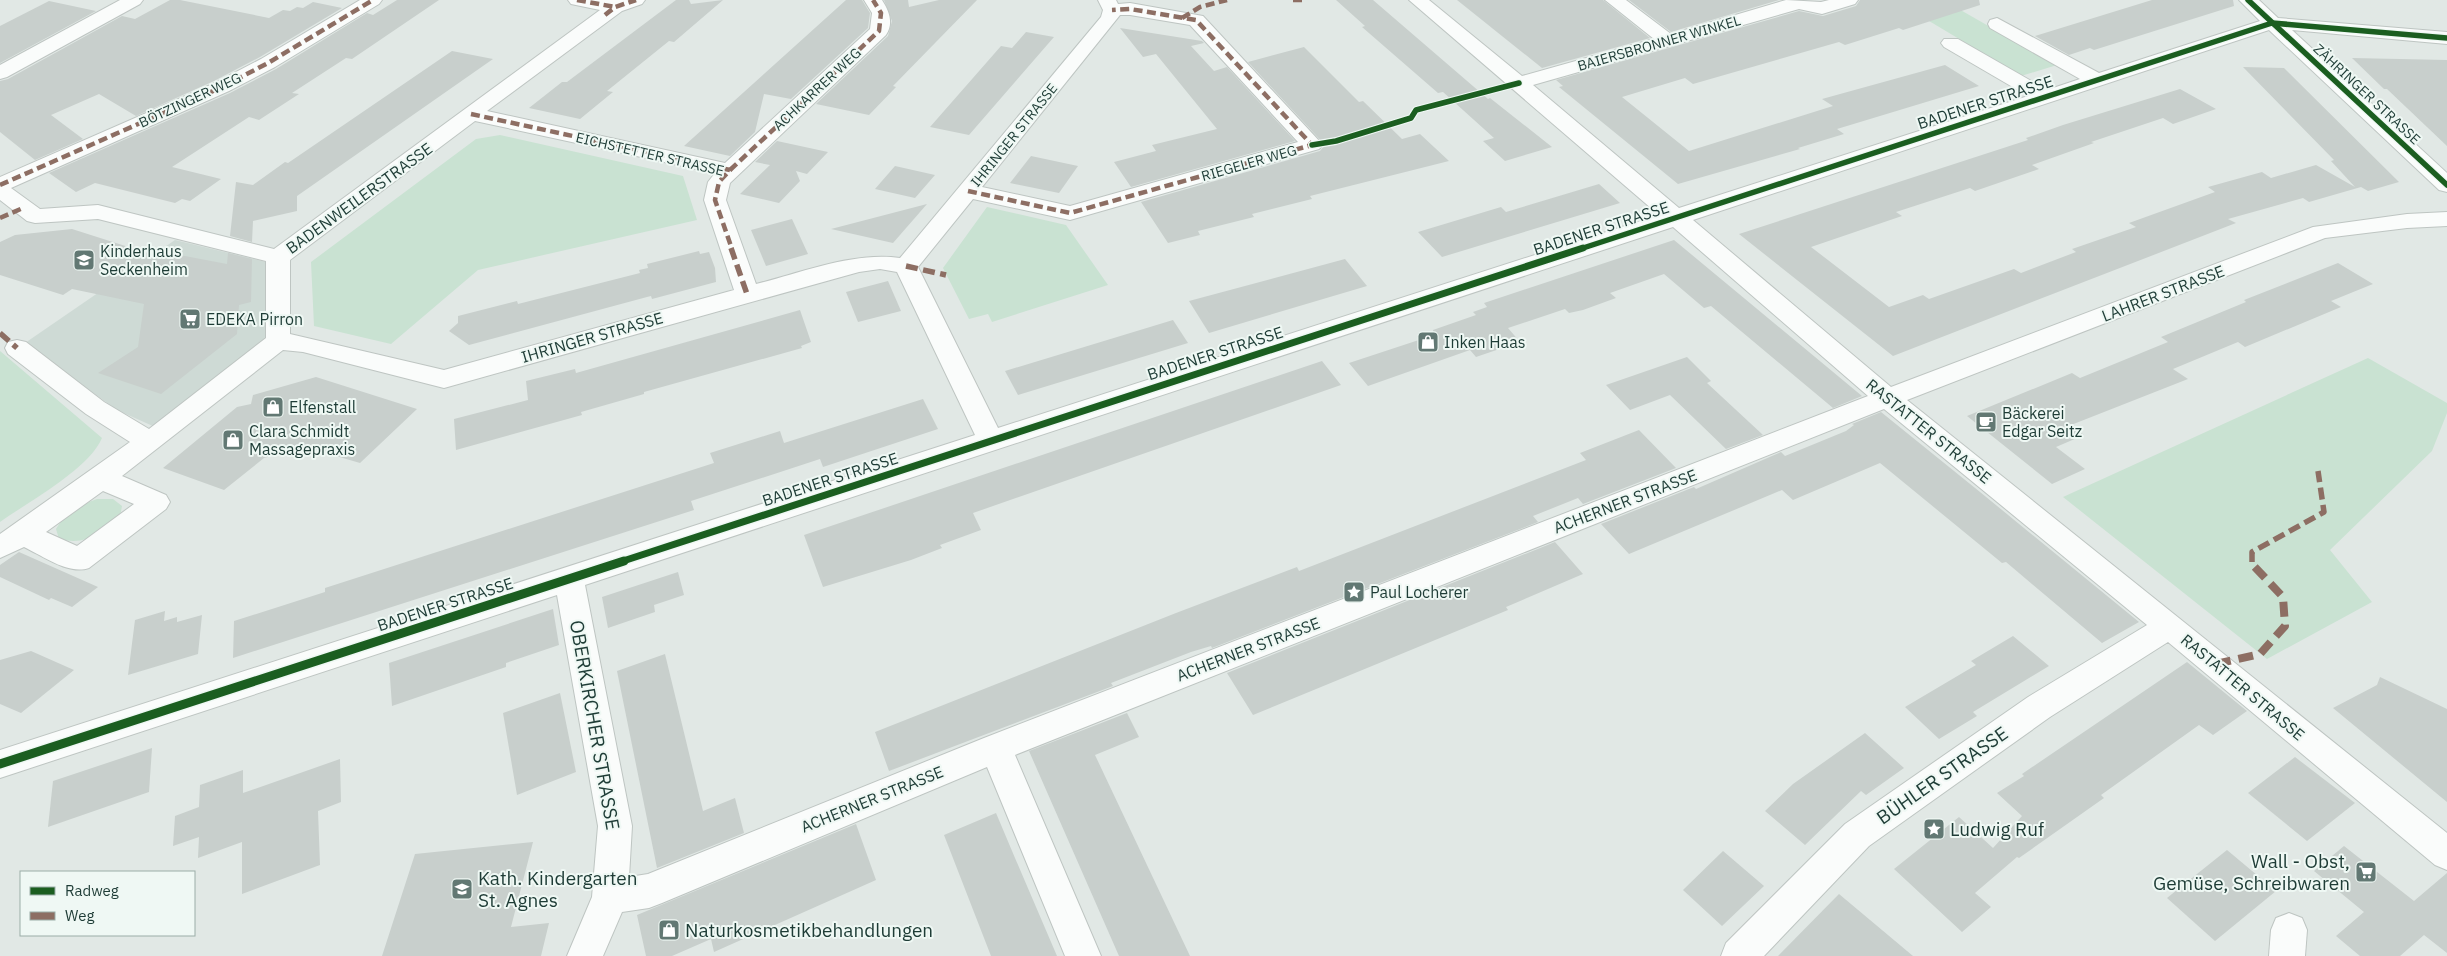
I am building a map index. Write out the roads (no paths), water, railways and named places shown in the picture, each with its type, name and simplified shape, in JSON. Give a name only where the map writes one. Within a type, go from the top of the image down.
[{"type":"street","points":[[0,73],[134,0]]},
{"type":"street","name":"BÖTZINGER WEG","points":[[0,185],[222,87],[268,63],[373,0]]},
{"type":"street","name":"BADENWEILERSTRASSE","points":[[577,0],[625,4]]},
{"type":"street","name":"ACHKARRER WEG","points":[[730,170],[879,31],[881,13],[873,0]]},
{"type":"street","name":"RASTATTER STRASSE","points":[[1418,0],[1520,83],[1887,398],[2170,626],[2447,854]]},
{"type":"street","points":[[1614,0],[1669,41]]},
{"type":"street","name":"BAIERSBRONNER WINKEL","points":[[1520,83],[1669,41],[1797,1],[1822,8],[1848,0]]},
{"type":"street","name":"ZÄHRINGER STRASSE","points":[[2248,0],[2447,185]]},
{"type":"street","name":"BADENWEILERSTRASSE","points":[[278,341],[278,257],[471,114],[625,4]]},
{"type":"street","name":"RIEGELER WEG","points":[[968,191],[1070,213],[1312,145],[1196,20],[1110,5]]},
{"type":"street","name":"IHRINGER STRASSE","points":[[278,341],[303,344],[444,378],[859,265],[880,262],[906,266],[1110,18],[1110,5]]},
{"type":"street","points":[[1182,18],[1200,7]]},
{"type":"street","name":"BADENER STRASSE","points":[[0,764],[2272,23],[2447,38]]},
{"type":"street","points":[[1997,24],[2098,80]]},
{"type":"street","points":[[1951,43],[2044,97]]},
{"type":"street","name":"EICHSTETTER STRASSE","points":[[471,114],[730,170]]},
{"type":"street","name":"EICHSTETTER STRASSE","points":[[730,170],[719,182],[714,200],[747,294]]},
{"type":"street","points":[[0,190],[35,216],[98,212],[278,257]]},
{"type":"street","name":"LAHRER STRASSE","points":[[1887,398],[2320,232],[2407,221],[2447,219]]},
{"type":"street","points":[[906,266],[991,441]]},
{"type":"street","points":[[11,540],[150,442],[278,341]]},
{"type":"street","points":[[17,348],[95,408],[150,442]]},
{"type":"street","name":"ACHERNER STRASSE","points":[[610,897],[649,891],[996,748],[1887,398]]},
{"type":"street","points":[[11,540],[79,560],[156,502],[100,478]]},
{"type":"street","name":"OBERKIRCHER STRASSE","points":[[569,578],[615,826],[610,897],[585,956]]},
{"type":"street","name":"BÜHLER STRASSE","points":[[1739,956],[1857,835],[2038,707],[2170,626]]},
{"type":"street","points":[[996,748],[1083,956]]},
{"type":"place","name":"Kinderhaus Seckenheim","points":[[84,260]]},
{"type":"place","name":"EDEKA Pirron","points":[[190,319]]},
{"type":"place","name":"Inken Haas","points":[[1428,342]]},
{"type":"place","name":"Elfenstall","points":[[273,407]]},
{"type":"place","name":"Bäckerei Edgar Seitz","points":[[1986,422]]},
{"type":"place","name":"Clara Schmidt Massagepraxis","points":[[233,440]]},
{"type":"place","name":"Paul Locherer","points":[[1354,592]]},
{"type":"place","name":"Ludwig Ruf","points":[[1934,829]]},
{"type":"place","name":"Wall - Obst, Gemüse, Schreibwaren","points":[[2366,872]]},
{"type":"place","name":"Kath. Kindergarten St. Agnes","points":[[462,889]]},
{"type":"place","name":"Naturkosmetikbehandlungen","points":[[669,930]]}]
